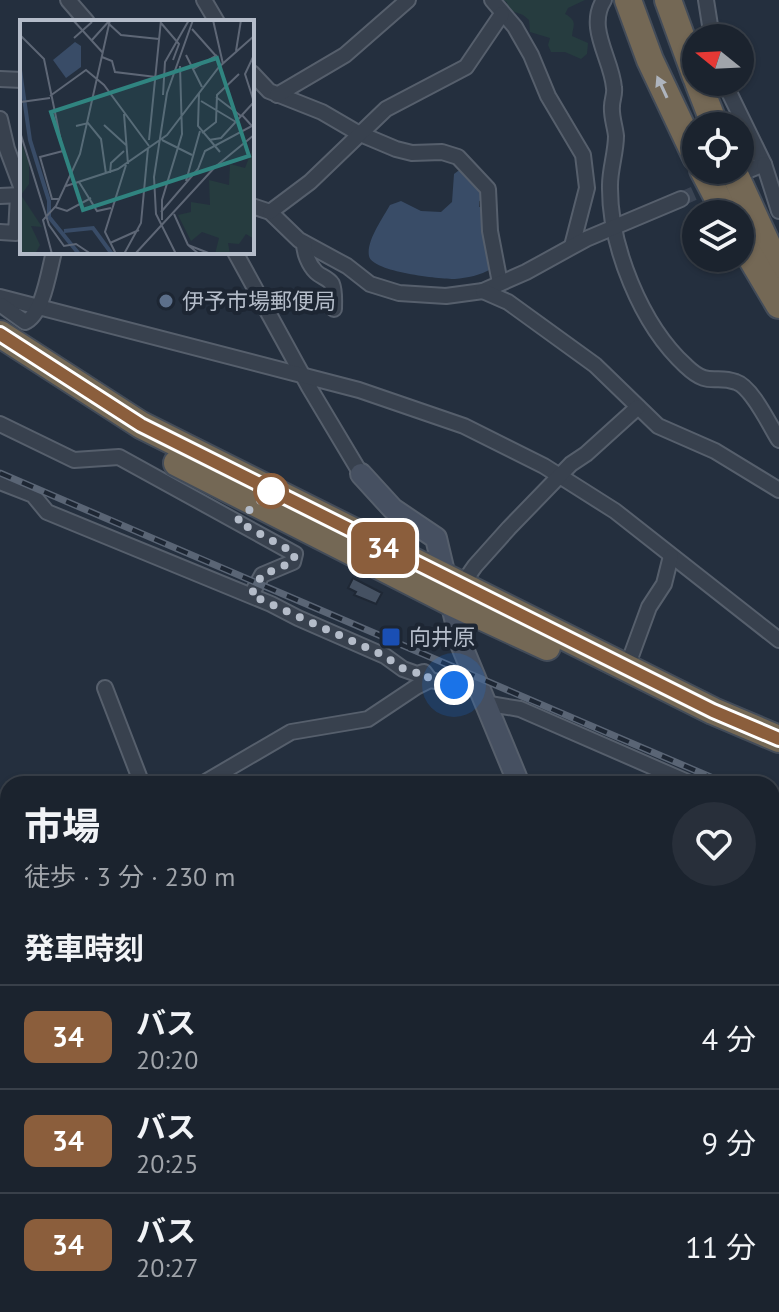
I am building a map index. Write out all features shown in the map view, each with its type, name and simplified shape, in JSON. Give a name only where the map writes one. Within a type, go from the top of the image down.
[{"type":"highway","points":[[628,0],[650,60],[682,127]]},
{"type":"highway","points":[[668,0],[682,39]]},
{"type":"highway","points":[[745,184],[779,270]]},
{"type":"highway","points":[[754,263],[779,305]]},
{"type":"highway","points":[[0,334],[141,425],[707,724],[779,753]]},
{"type":"highway","points":[[0,356],[134,440],[779,739]]},
{"type":"street","points":[[68,0],[85,20]]},
{"type":"street","points":[[204,0],[216,20]]},
{"type":"street","points":[[277,95],[345,55],[408,0]]},
{"type":"street","points":[[492,0],[515,27],[548,96],[583,155],[587,188],[572,246]]},
{"type":"street","points":[[604,0],[597,16],[598,31],[615,91],[612,115],[616,137],[610,181],[612,230],[640,303],[658,336],[697,376],[706,380],[740,383],[779,440]]},
{"type":"street","points":[[706,0],[710,24]]},
{"type":"street","points":[[270,212],[310,182],[386,109],[466,67],[502,14]]},
{"type":"street","points":[[254,76],[263,87],[277,95],[322,112],[358,133],[412,153],[442,152],[458,157],[483,182],[491,197],[490,231],[500,283]]},
{"type":"street","points":[[0,79],[20,80]]},
{"type":"street","points":[[731,96],[764,164],[779,211]]},
{"type":"street","points":[[0,119],[20,190]]},
{"type":"street","points":[[754,166],[764,164]]},
{"type":"street","points":[[0,196],[20,193]]},
{"type":"street","points":[[254,207],[270,212],[304,243],[347,266],[365,281],[399,293],[446,296],[483,291],[526,272],[572,246],[681,199]]},
{"type":"street","points":[[0,232],[16,233],[20,201]]},
{"type":"street","points":[[304,243],[304,251],[312,267],[330,280],[334,309]]},
{"type":"street","points":[[39,308],[53,254]]},
{"type":"street","points":[[236,254],[302,375],[361,474],[393,509],[436,538],[452,589],[461,644],[516,776]]},
{"type":"street","points":[[483,291],[508,302],[595,365],[658,426],[715,451],[779,490]]},
{"type":"street","points":[[1,301],[302,375],[411,406],[464,426],[560,476],[615,511],[779,640]]},
{"type":"street","points":[[452,589],[571,464],[638,407]]},
{"type":"street","points":[[0,424],[74,460],[119,457],[295,554],[293,562],[262,575],[251,595]]},
{"type":"street","points":[[0,482],[33,495],[47,512],[251,595],[385,656],[403,669],[417,674],[424,672],[430,680],[520,709],[674,776]]},
{"type":"street","points":[[627,667],[649,607],[664,584],[671,556]]},
{"type":"street","points":[[216,776],[291,732],[368,719],[430,680]]},
{"type":"street","points":[[105,688],[139,776]]},
{"type":"green space","points":[[502,0],[585,0],[568,8],[565,14],[573,21],[572,36],[588,43],[587,54],[581,59],[565,52],[551,52],[548,45],[550,38],[530,32],[529,20],[507,9],[507,2]]},
{"type":"water","points":[[462,171],[486,200],[479,201],[479,207],[486,207],[491,269],[469,277],[447,279],[394,270],[373,262],[369,256],[370,244],[390,205],[401,201],[421,211],[441,212],[452,202],[454,174]]},
{"type":"building","points":[[353,578],[382,593],[376,604],[354,595],[356,592],[348,588]]},
{"type":"tunnel","points":[[681,199],[715,184]]},
{"type":"railway","points":[[0,473],[708,776]]},
{"type":"bus line","name":"34","points":[[0,334],[141,425],[713,711],[779,739]]},
{"type":"place","name":"伊予市場郵便局","points":[[166,301]]},
{"type":"place","name":"向井原","points":[[391,637]]},
{"type":"route","points":[[271,491],[237,521],[291,551],[295,558],[293,562],[262,575],[251,595],[385,656],[403,669],[417,674],[424,672],[430,680],[454,685]]}]
